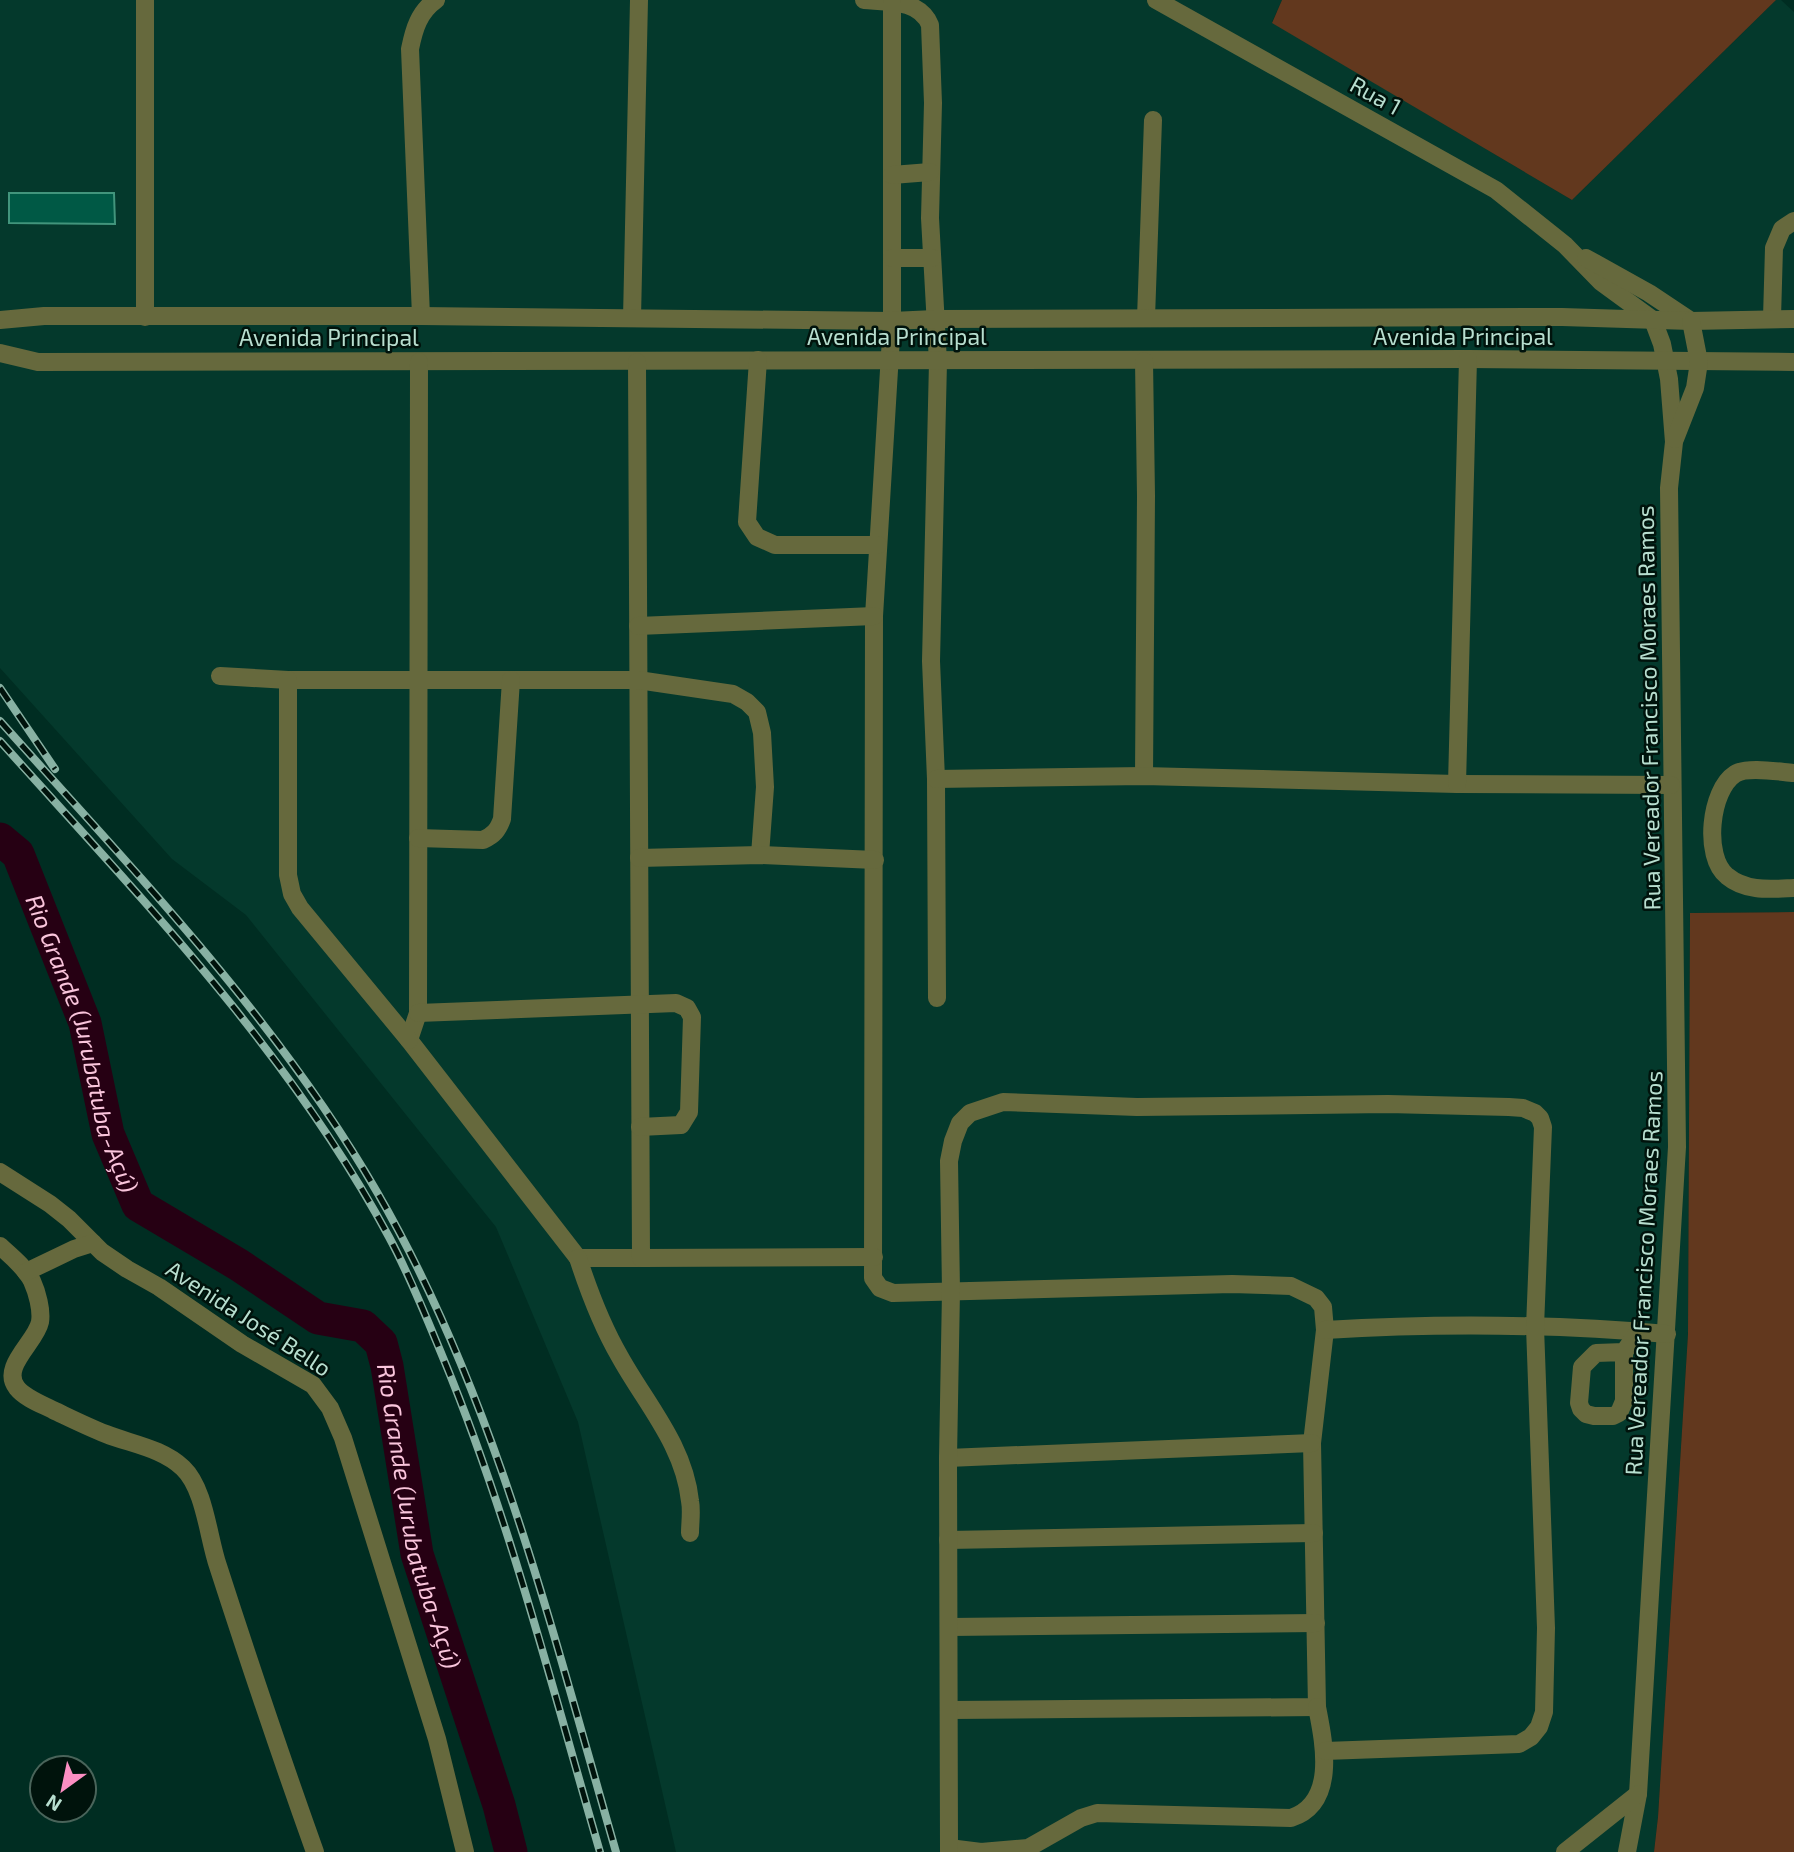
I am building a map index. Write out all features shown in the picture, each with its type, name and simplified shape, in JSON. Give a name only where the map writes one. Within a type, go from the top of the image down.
[{"type":"street","points":[[145,0],[145,317]]},
{"type":"street","points":[[421,316],[410,49],[418,19],[427,6],[436,0]]},
{"type":"street","points":[[632,318],[639,0]]},
{"type":"street","points":[[864,0],[914,5],[927,15],[930,25],[933,103],[930,172],[932,258],[938,362],[931,662],[936,779],[937,998]]},
{"type":"street","name":"Rua 1","points":[[1156,0],[1496,190],[1565,245],[1601,282],[1653,320]]},
{"type":"street","points":[[892,3],[892,321],[874,615],[873,1278],[886,1292],[951,1291],[1232,1284],[1291,1286],[1315,1298],[1323,1307],[1325,1329],[1312,1443],[1317,1707],[1325,1751],[1317,1798],[1309,1810],[1292,1818],[1097,1813],[1070,1824],[1028,1848],[981,1852],[949,1850],[948,1458],[951,1291],[948,1193],[953,1141],[960,1123],[970,1114],[1003,1102],[1137,1107],[1388,1104],[1509,1107],[1523,1108],[1540,1118],[1543,1127],[1535,1327],[1546,1628],[1544,1712],[1539,1727],[1531,1737],[1519,1744],[1325,1751]]},
{"type":"street","points":[[1146,318],[1153,121]]},
{"type":"street","points":[[892,175],[930,172]]},
{"type":"street","points":[[1794,221],[1782,229],[1774,248],[1769,319],[1794,319]]},
{"type":"street","name":"Rua 1","points":[[1565,245],[1649,293],[1691,321]]},
{"type":"street","points":[[892,258],[932,258]]},
{"type":"street","name":"Avenida Principal","points":[[0,320],[44,316],[421,316],[892,321],[935,318],[1769,319]]},
{"type":"street","points":[[1653,320],[1660,336],[1670,379],[1674,442]]},
{"type":"street","points":[[1674,442],[1686,418],[1699,362],[1691,321]]},
{"type":"street","name":"Avenida Principal","points":[[0,353],[38,362],[1468,359],[1665,363],[1794,362]]},
{"type":"street","points":[[1457,784],[1468,359]]},
{"type":"street","points":[[758,360],[747,522],[757,537],[775,545],[878,545]]},
{"type":"street","points":[[1144,361],[1144,776]]},
{"type":"street","points":[[410,1040],[418,1013],[419,362]]},
{"type":"street","points":[[637,362],[641,1258]]},
{"type":"street","name":"Rua Vereador Francisco Moraes Ramos","points":[[1627,1852],[1638,1794],[1677,1147],[1676,939],[1671,785],[1670,488],[1674,442]]},
{"type":"street","points":[[638,626],[874,615]]},
{"type":"street","points":[[220,676],[288,680],[638,680],[733,694],[757,712],[764,746],[765,787],[760,855]]},
{"type":"street","points":[[288,680],[288,875],[292,894],[300,908],[410,1040],[578,1258],[590,1293],[620,1357],[668,1434],[679,1457],[690,1501],[690,1533]]},
{"type":"street","points":[[418,838],[483,840],[498,829],[502,819],[511,680]]},
{"type":"street","points":[[1794,773],[1747,770],[1737,773],[1723,786],[1713,810],[1714,852],[1725,875],[1739,884],[1755,889],[1794,888]]},
{"type":"street","points":[[936,779],[1144,776],[1457,784],[1671,785]]},
{"type":"street","points":[[639,858],[760,855],[875,860]]},
{"type":"street","points":[[418,1013],[676,1003],[687,1008],[692,1017],[689,1112],[681,1125],[640,1127]]},
{"type":"street","name":"Avenida José Bello","points":[[0,1172],[50,1204],[119,1264],[159,1287],[242,1344],[313,1384],[321,1393],[343,1438],[437,1739],[465,1852]]},
{"type":"street","points":[[26,1272],[93,1243]]},
{"type":"street","points":[[0,1246],[26,1272],[37,1295],[40,1321],[6,1385],[16,1387],[40,1404],[106,1434],[165,1455],[183,1468],[192,1479],[263,1707],[315,1852]]},
{"type":"street","points":[[578,1258],[874,1257]]},
{"type":"street","points":[[1325,1329],[1424,1324],[1586,1327],[1667,1334]]},
{"type":"street","points":[[1624,1352],[1639,1331]]},
{"type":"street","points":[[948,1458],[1312,1443]]},
{"type":"street","points":[[948,1540],[1314,1533]]},
{"type":"street","points":[[950,1627],[1316,1623]]},
{"type":"street","points":[[950,1710],[1317,1707]]},
{"type":"street","points":[[1565,1852],[1638,1794]]},
{"type":"shaded area","points":[[0,0],[1282,0],[1272,22],[1572,200],[1776,0],[1781,0],[1794,12],[1794,912],[1690,913],[1688,1334],[1654,1852],[676,1852],[578,1422],[496,1227],[246,915],[172,859],[0,668]]},
{"type":"shaded area","points":[[1282,0],[1776,0],[1572,200],[1272,23]]},
{"type":"shaded area","points":[[1794,912],[1794,1852],[1654,1852],[1688,1334],[1690,913]]},
{"type":"building","points":[[9,193],[114,193],[115,224],[9,223]]},
{"type":"waterway","name":"Rio Grande (Jurubatuba-Açú)","points":[[0,839],[18,854],[85,1023],[108,1134],[138,1205],[239,1265],[318,1318],[363,1326],[381,1343],[417,1554],[499,1805],[511,1852]]},
{"type":"railway","points":[[0,688],[55,769]]},
{"type":"railway","points":[[0,721],[151,890],[249,1006],[338,1128],[377,1192],[418,1270],[455,1350],[487,1431],[543,1598],[616,1852]]},
{"type":"railway","points":[[0,741],[158,917],[259,1039],[306,1103],[389,1237],[411,1282],[468,1420],[510,1542],[600,1852]]}]
